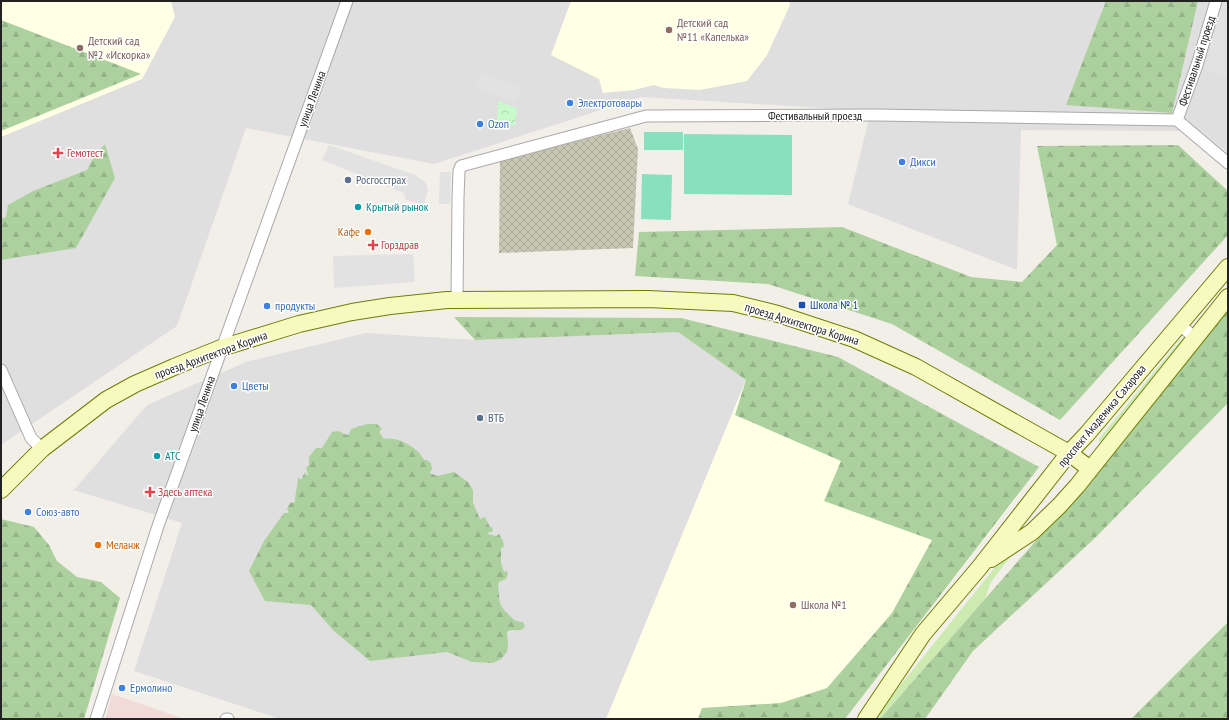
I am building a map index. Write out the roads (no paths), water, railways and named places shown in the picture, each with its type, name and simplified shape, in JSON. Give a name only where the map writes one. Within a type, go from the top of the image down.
[{"type":"street","name":"улица Ленина","points":[[96,719],[158,526],[347,1]]},
{"type":"street","name":"Фестивальный проезд","points":[[1178,120],[1197,65],[1216,1]]},
{"type":"street","name":"Фестивальный проезд","points":[[457,300],[458,198],[461,166],[646,116],[876,115],[1178,120],[1228,163]]},
{"type":"street","name":"проспект Академика Сахарова","points":[[866,719],[923,634],[978,568],[1069,453],[1092,428],[1228,267]]},
{"type":"street","name":"проспект Академика Сахарова","points":[[978,568],[1032,532],[1058,506],[1090,469],[1228,297]]},
{"type":"street","name":"проезд Архитектора Корина","points":[[1,490],[42,449],[106,400],[135,384],[174,367],[221,348],[299,324],[352,312],[390,306],[457,300],[648,299],[733,303],[778,314],[854,339],[916,367],[1069,453],[1090,469]]},
{"type":"street","points":[[1179,324],[1195,338]]},
{"type":"street","points":[[1,370],[31,438],[42,449]]},
{"type":"place","name":"Детский сад №11 «Капелька»","points":[[669,30]]},
{"type":"place","name":"Детcкий сад №2 «Искорка»","points":[[80,48]]},
{"type":"place","name":"Электротовары","points":[[570,103]]},
{"type":"place","name":"Ozon","points":[[480,124]]},
{"type":"place","name":"Гемотест","points":[[58,153]]},
{"type":"place","name":"Дикси","points":[[902,162]]},
{"type":"place","name":"Росгосстрах","points":[[348,180]]},
{"type":"place","name":"Крытый рынок","points":[[358,207]]},
{"type":"place","name":"Кафе","points":[[368,232]]},
{"type":"place","name":"Горздрав","points":[[373,245]]},
{"type":"place","name":"Школа № 1","points":[[802,305]]},
{"type":"place","name":"продукты","points":[[267,306]]},
{"type":"place","name":"Цветы","points":[[234,386]]},
{"type":"place","name":"ВТБ","points":[[480,418]]},
{"type":"place","name":"АТС","points":[[157,456]]},
{"type":"place","name":"Здесь аптека","points":[[150,492]]},
{"type":"place","name":"Союз-авто","points":[[28,512]]},
{"type":"place","name":"Меланж","points":[[98,545]]},
{"type":"place","name":"Школа №1","points":[[793,605]]},
{"type":"place","name":"Ермолино","points":[[122,688]]}]
